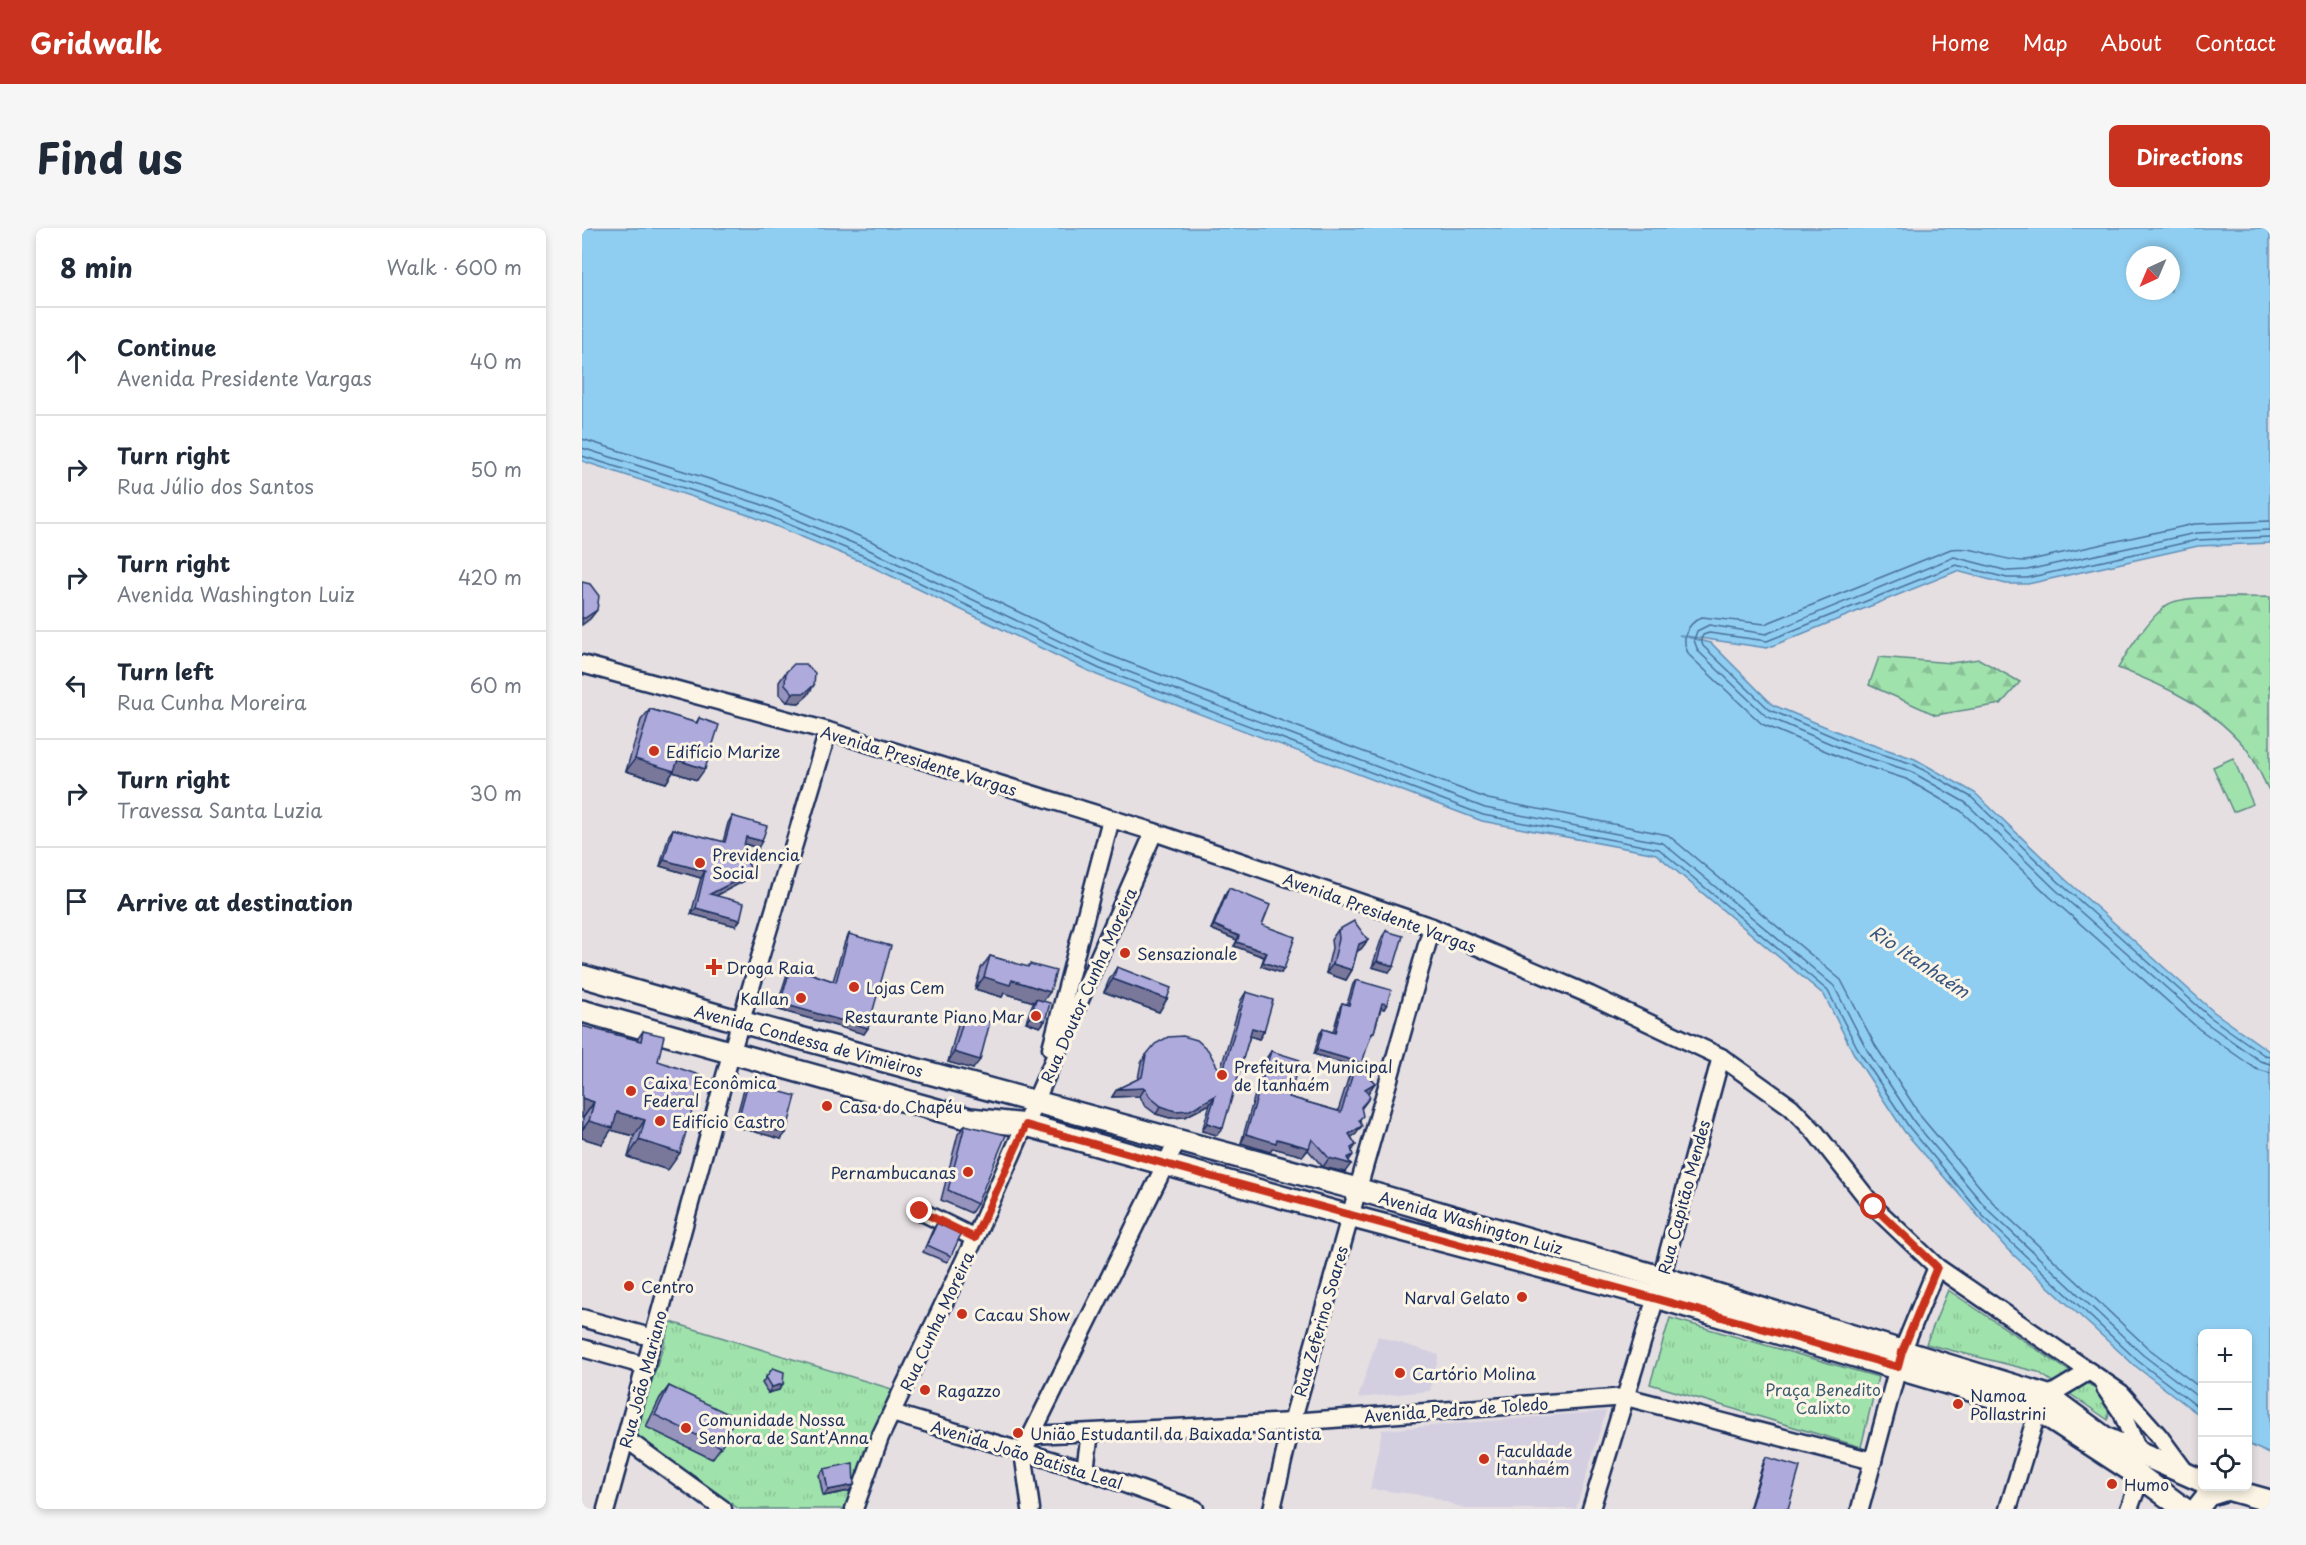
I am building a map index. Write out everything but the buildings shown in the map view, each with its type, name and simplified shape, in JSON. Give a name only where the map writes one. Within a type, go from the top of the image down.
[{"type":"main road","name":"Avenida Condessa de Vimieiros","points":[[582,976],[741,1022],[1037,1101]]},
{"type":"main road","name":"Avenida Condessa de Vimieiros","points":[[582,1011],[970,1119],[1026,1125]]},
{"type":"main road","name":"Avenida Washington Luiz","points":[[1037,1101],[1357,1189],[1658,1287],[2043,1403]]},
{"type":"main road","name":"Avenida Washington Luiz","points":[[1026,1125],[1349,1216],[1658,1287]]},
{"type":"main road","points":[[2043,1403],[2139,1453],[2195,1478],[2189,1484],[2179,1505],[2043,1403]]},
{"type":"main road","points":[[2139,1453],[2145,1480]]},
{"type":"main road","points":[[2197,1509],[2208,1495],[2215,1491]]},
{"type":"main road","points":[[2232,1491],[2270,1501]]},
{"type":"street","name":"Avenida Presidente Vargas","points":[[582,664],[828,731],[1154,832],[1432,927],[1590,994],[1721,1057],[1791,1107],[1815,1132],[1874,1207],[1937,1267],[2121,1393],[2195,1478]]},
{"type":"street","name":"Rua João Mariano","points":[[606,1509],[730,1054],[828,731]]},
{"type":"street","name":"Rua Doutor Cunha Moreira","points":[[1037,1101],[1111,819]]},
{"type":"street","name":"Rua Doutor Cunha Moreira","points":[[1037,1101],[1154,832]]},
{"type":"street","name":"Rua Zeferino Soares","points":[[1272,1509],[1292,1422],[1432,927]]},
{"type":"street","name":"Rua Capitão Mendes","points":[[1591,1509],[1658,1287],[1721,1057]]},
{"type":"street","name":"Rua Cunha Moreira","points":[[854,1509],[880,1437],[975,1238],[1037,1101]]},
{"type":"street","points":[[1030,1509],[1023,1452],[1178,1139]]},
{"type":"street","points":[[920,1211],[975,1238]]},
{"type":"street","points":[[1860,1509],[1900,1359],[1937,1267]]},
{"type":"street","points":[[582,1318],[654,1338]]},
{"type":"street","points":[[582,1348],[646,1366]]},
{"type":"street","name":"Avenida Presidente Vargas","points":[[2094,1376],[2122,1413],[2139,1453]]},
{"type":"street","points":[[2008,1509],[2043,1403],[2094,1376]]},
{"type":"street","name":"Avenida Pedro de Toledo","points":[[1032,1435],[1292,1422],[1626,1397],[1873,1461]]},
{"type":"street","name":"Avenida João Batista Leal","points":[[892,1413],[1085,1470],[1195,1509]]},
{"type":"street","points":[[1085,1470],[1089,1433]]},
{"type":"street","points":[[626,1439],[723,1509]]},
{"type":"street","points":[[2129,1509],[2145,1480]]},
{"type":"shaded area","name":"Cartório Molina","points":[[1378,1336],[1439,1355],[1430,1391],[1358,1398]]},
{"type":"shaded area","name":"Faculdade Itanhaém","points":[[1606,1411],[1576,1509],[1465,1509],[1430,1496],[1370,1489],[1382,1430]]},
{"type":"green space","points":[[2270,597],[2270,792],[2248,751],[2221,723],[2172,691],[2118,668],[2147,625],[2167,605],[2187,599]]},
{"type":"green space","points":[[1879,657],[1951,663],[1979,659],[2020,682],[2001,704],[1936,715],[1869,685]]},
{"type":"green space","points":[[2233,758],[2253,804],[2233,812],[2213,767]]},
{"type":"green space","points":[[1948,1290],[2096,1389],[2109,1405],[2108,1420],[2038,1372],[1926,1344]]},
{"type":"green space","name":"Praça Benedito Calixto","points":[[1670,1318],[1878,1377],[1861,1447],[1650,1384]]},
{"type":"green space","points":[[671,1322],[895,1390],[848,1509],[739,1509],[638,1438],[638,1425]]},
{"type":"water","name":"Rio Itanhaém","points":[[582,228],[2270,228],[2270,543],[2198,546],[2028,584],[2006,584],[1957,571],[1767,648],[1679,635],[1711,643],[1773,705],[1855,739],[1915,759],[1975,793],[2066,880],[2214,1012],[2270,1052],[2270,1454],[2252,1446],[2252,1329],[2198,1329],[2198,1414],[2134,1365],[2007,1249],[1904,1131],[1855,1056],[1824,995],[1656,854],[1482,821],[1097,675],[862,562],[754,517],[582,461]]},
{"type":"place","name":"Edifício Marize","points":[[654,751]]},
{"type":"place","name":"Previdencia Social","points":[[700,863]]},
{"type":"place","name":"Sensazionale","points":[[1125,953]]},
{"type":"place","name":"Droga Raia","points":[[714,967]]},
{"type":"place","name":"Lojas Cem","points":[[854,987]]},
{"type":"place","name":"Kallan","points":[[801,998]]},
{"type":"place","name":"Restaurante Piano Mar","points":[[1036,1016]]},
{"type":"place","name":"Prefeitura Municipal de Itanhaém","points":[[1222,1075]]},
{"type":"place","name":"Caixa Econômica Federal","points":[[631,1091]]},
{"type":"place","name":"Casa do Chapéu","points":[[827,1106]]},
{"type":"place","name":"Edifício Castro","points":[[660,1121]]},
{"type":"place","name":"Pernambucanas","points":[[968,1172]]},
{"type":"place","name":"Centro","points":[[629,1286]]},
{"type":"place","name":"Narval Gelato","points":[[1522,1297]]},
{"type":"place","name":"Cacau Show","points":[[962,1314]]},
{"type":"place","name":"Cartório Molina","points":[[1400,1373]]},
{"type":"place","name":"Ragazzo","points":[[925,1390]]},
{"type":"place","name":"Namoa Pollastrini","points":[[1958,1404]]},
{"type":"place","name":"Comunidade Nossa Senhora de Sant’Anna","points":[[686,1428]]},
{"type":"place","name":"União Estudantil da Baixada Santista","points":[[1018,1433]]},
{"type":"place","name":"Faculdade Itanhaém","points":[[1484,1459]]},
{"type":"place","name":"Humo","points":[[2112,1484]]},
{"type":"route","points":[[920,1211],[975,1238],[1026,1125],[1349,1216],[1656,1297],[1898,1367],[1937,1267],[1874,1207]]}]
